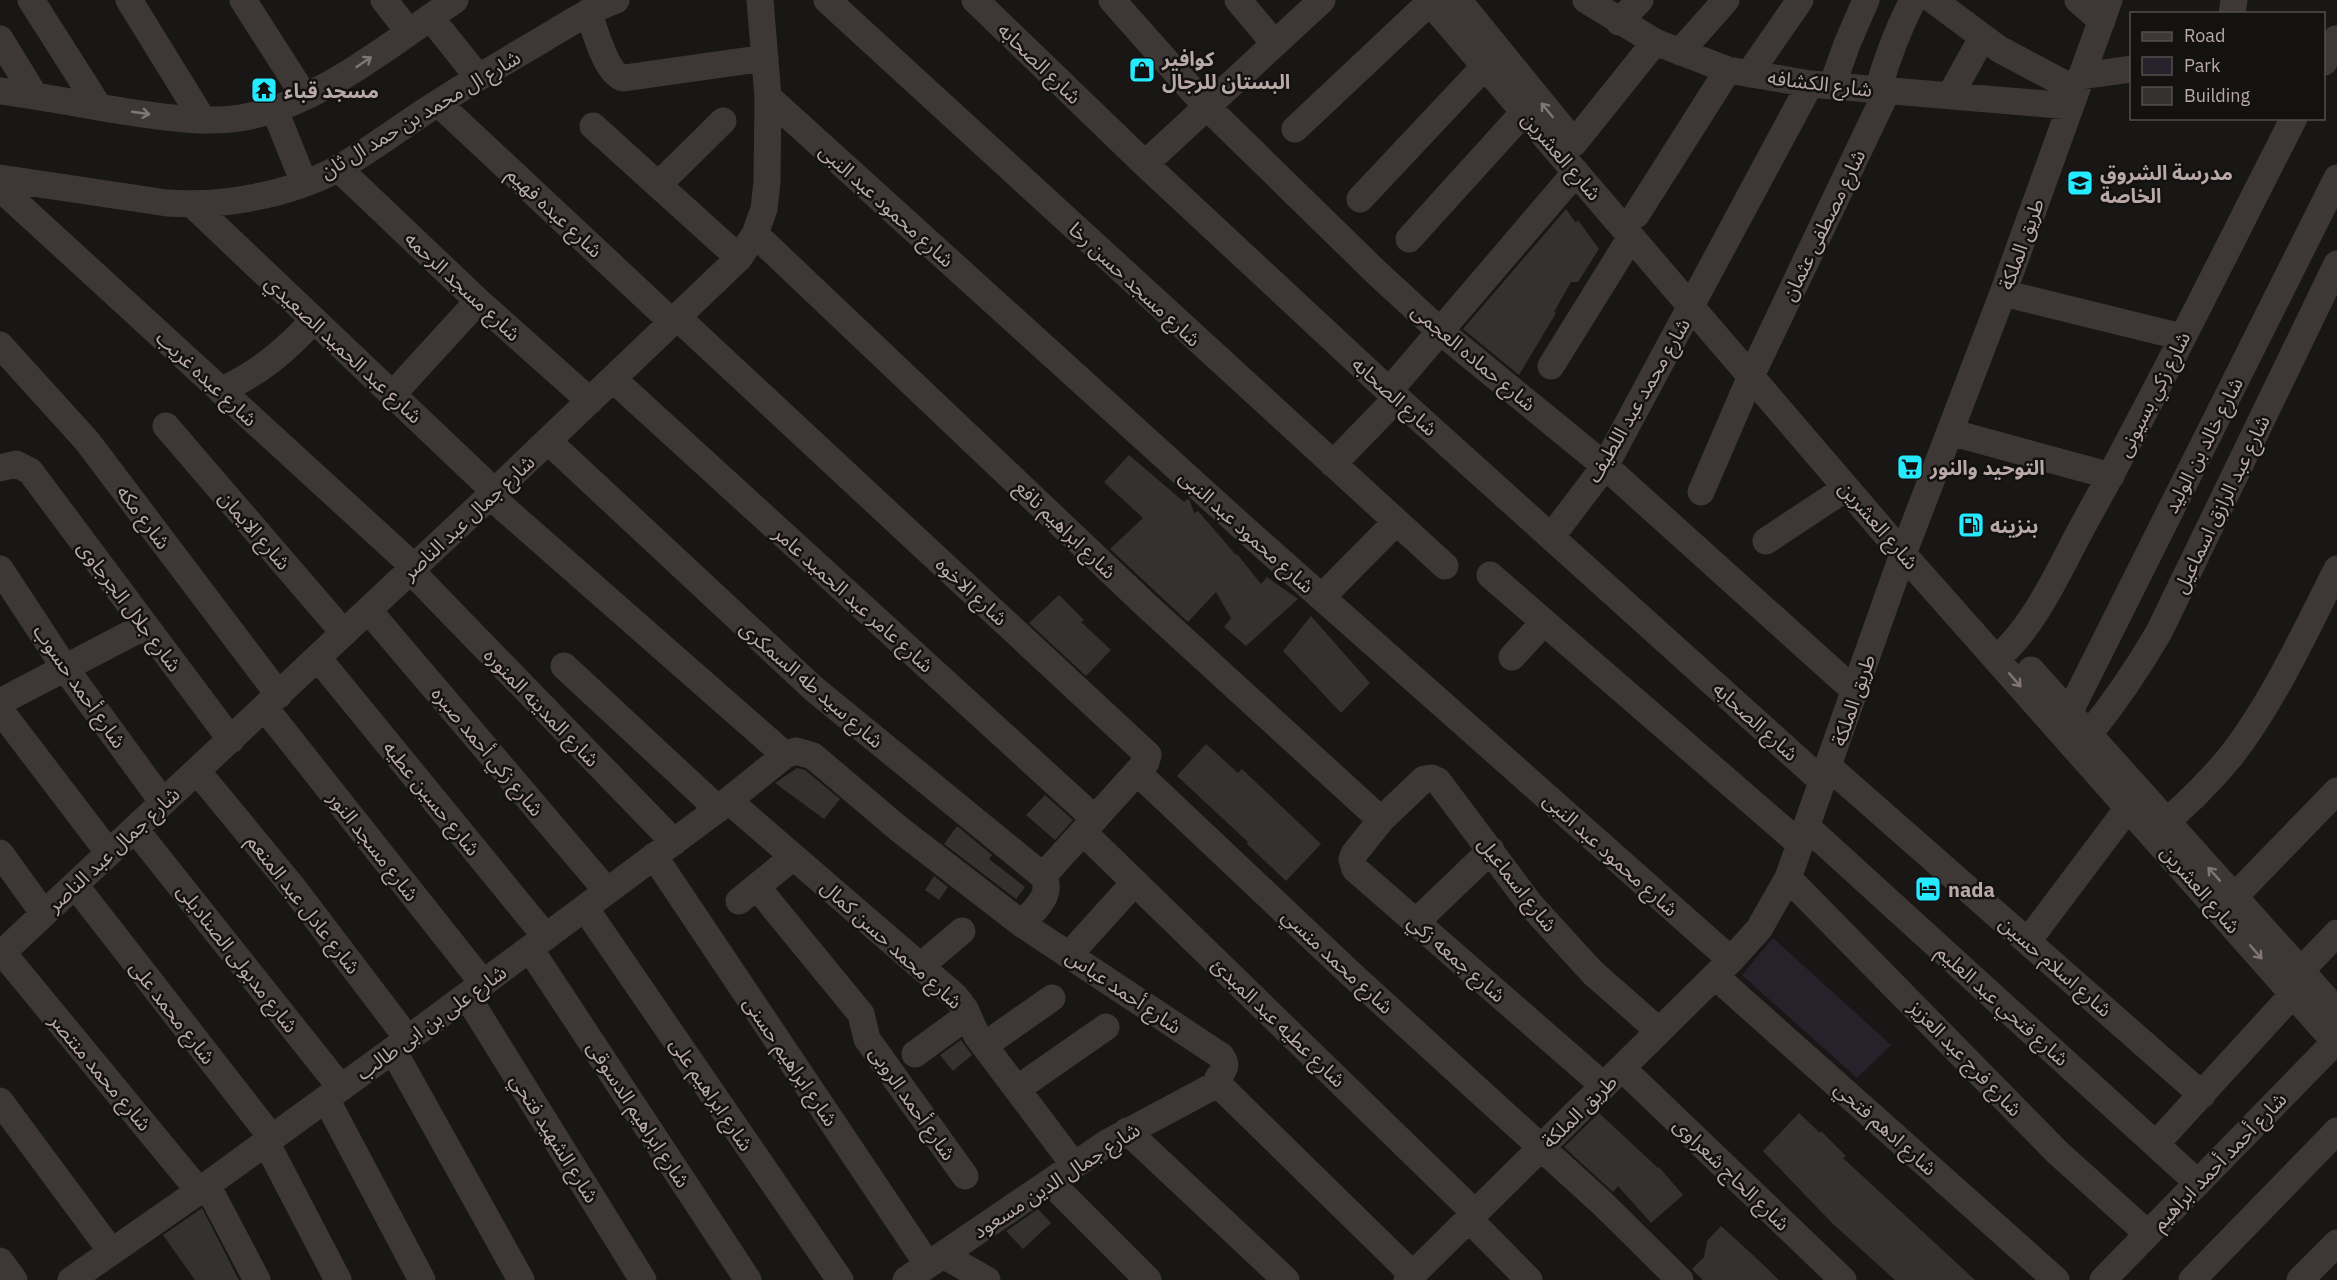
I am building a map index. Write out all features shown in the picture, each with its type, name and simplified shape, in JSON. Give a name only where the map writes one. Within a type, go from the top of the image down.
[{"type":"street","points":[[31,0],[99,107]]},
{"type":"street","points":[[129,0],[203,120]]},
{"type":"street","points":[[243,0],[305,97]]},
{"type":"street","points":[[384,0],[419,24],[478,77]]},
{"type":"street","points":[[0,91],[166,117],[203,120],[240,118],[305,97],[358,66],[455,0]]},
{"type":"street","name":"شارع ال محمد بن حمد ال ثان","points":[[0,178],[193,205],[268,194],[304,183],[338,168],[478,77],[588,12],[616,0]]},
{"type":"street","name":"شارع جمال عبد الناصر","points":[[1,954],[162,801],[369,611],[739,258],[755,234],[764,209],[767,182],[768,97],[760,0]]},
{"type":"street","name":"شارع مسجد حسن رخا","points":[[827,0],[1445,566]]},
{"type":"street","name":"شارع الصحابه","points":[[975,0],[1145,164],[1393,394],[1551,537],[1826,775]]},
{"type":"street","name":"شارع حماده العجمى","points":[[1112,0],[1207,107],[1377,273],[1440,331],[1605,465],[1856,692]]},
{"type":"street","points":[[1238,0],[1275,44]]},
{"type":"street","points":[[1145,164],[1322,0]]},
{"type":"street","name":"شارع العشرين","points":[[1458,0],[1574,143],[1634,226],[1907,545],[2003,653],[2128,808],[2159,828],[2234,897],[2336,1043]]},
{"type":"street","name":"شارع الكشافه","points":[[1586,0],[1655,42],[1680,52],[1738,72],[1821,85],[1950,96],[2076,91],[2130,70]]},
{"type":"street","points":[[1619,22],[1640,0]]},
{"type":"street","points":[[1680,52],[1726,0]]},
{"type":"street","points":[[1551,366],[1634,226],[1738,72],[1800,0]]},
{"type":"street","name":"شارع محمد عبد اللطيف","points":[[1551,537],[1605,465],[1696,298],[1847,44],[1866,0]]},
{"type":"street","name":"شارع مصطفى عثمان","points":[[1701,492],[1755,367],[1883,90],[1888,55],[1913,0]]},
{"type":"street","points":[[1933,0],[1982,38],[2017,60],[2076,91]]},
{"type":"street","points":[[2078,0],[2105,10]]},
{"type":"street","points":[[1295,129],[1429,1]]},
{"type":"street","name":"شارع العشرين","points":[[1429,1],[1576,172],[1634,226]]},
{"type":"street","name":"طريق الملكة","points":[[1409,1277],[1723,968],[1759,930],[1788,878],[1907,545],[2003,293],[2105,10]]},
{"type":"street","points":[[588,12],[610,69],[618,77],[765,58]]},
{"type":"street","points":[[1950,96],[1982,38]]},
{"type":"street","points":[[0,39],[35,96]]},
{"type":"street","points":[[1574,143],[1655,42]]},
{"type":"street","points":[[1360,199],[1485,66]]},
{"type":"street","name":"شارع محمود عبد النبى","points":[[768,97],[1322,597],[1723,968]]},
{"type":"street","name":"شارع عبده فهيم","points":[[438,103],[675,319]]},
{"type":"street","points":[[274,108],[304,183]]},
{"type":"street","points":[[1409,239],[1524,112]]},
{"type":"street","name":"شارع زكي بسيونى","points":[[2003,653],[2030,621],[2110,476],[2294,120]]},
{"type":"street","points":[[658,184],[723,121]]},
{"type":"street","points":[[593,126],[739,258]]},
{"type":"street","name":"شارع مسجد الرحمه","points":[[338,168],[478,301],[590,401]]},
{"type":"street","points":[[1333,464],[1393,394],[1440,331],[1576,172]]},
{"type":"street","name":"شارع خالد بن الوليد","points":[[2069,712],[2337,178]]},
{"type":"street","name":"شارع عبده غريب","points":[[0,188],[412,569]]},
{"type":"street","name":"شارع عبد الحميد الصعيدي","points":[[193,205],[393,394],[493,494],[785,755]]},
{"type":"street","name":"شارع ابراهيم نافع","points":[[755,234],[1147,606],[1381,820]]},
{"type":"street","name":"شارع عبد الرازق اسماعيل","points":[[2089,734],[2122,692],[2159,632],[2337,264]]},
{"type":"street","points":[[2003,293],[2182,337]]},
{"type":"street","points":[[393,394],[478,301]]},
{"type":"street","name":"شارع الاخوه","points":[[675,319],[1146,752],[1148,759],[1137,772]]},
{"type":"street","points":[[221,391],[256,373],[287,350],[314,321]]},
{"type":"street","name":"شارع مكه","points":[[0,345],[87,441],[272,702]]},
{"type":"street","name":"شارع العشرين","points":[[1755,367],[1846,488],[1907,545]]},
{"type":"street","name":"شارع عامر عبد الحميد عامر","points":[[613,379],[1089,826]]},
{"type":"street","name":"شارع الايمان","points":[[166,426],[344,633]]},
{"type":"street","points":[[1950,432],[2110,476]]},
{"type":"street","name":"شارع سيد طه السمكرى","points":[[548,441],[814,689],[1043,876]]},
{"type":"street","name":"شارع جلال الجرجاوى","points":[[0,468],[16,464],[30,471],[231,740]]},
{"type":"street","points":[[1766,541],[1846,488]]},
{"type":"street","points":[[1322,597],[1396,522]]},
{"type":"street","name":"شارع أحمد حسوب","points":[[0,569],[65,668],[162,801]]},
{"type":"street","name":"شارع المدينه المنوره","points":[[412,569],[664,849]]},
{"type":"street","points":[[2159,828],[2212,778],[2250,729],[2337,569]]},
{"type":"street","name":"شارع فتحي عبد العليم","points":[[1490,575],[1804,836],[2198,1183]]},
{"type":"street","name":"شارع زكي أحمد صبره","points":[[369,611],[607,891]]},
{"type":"street","points":[[1512,657],[1544,622]]},
{"type":"street","points":[[0,702],[145,626]]},
{"type":"street","name":"شارع العشرين","points":[[2003,653],[2069,712],[2089,734],[2159,828],[2293,984],[2337,1011]]},
{"type":"street","name":"شارع حسين عطيه","points":[[318,658],[538,943]]},
{"type":"street","name":"شارع محمد حسن كمال","points":[[564,666],[724,805],[793,857],[921,965],[962,1004],[985,1045],[1074,1165]]},
{"type":"street","name":"شارع مسجد النور","points":[[272,702],[475,989]]},
{"type":"street","points":[[0,710],[109,853]]},
{"type":"street","name":"شارع أحمد عباس","points":[[785,755],[796,751],[813,756],[899,829],[1022,924],[1221,1056],[1225,1061],[1225,1069],[1218,1078],[1219,1083]]},
{"type":"street","name":"شارع على بن ابى طالب","points":[[71,1280],[203,1188],[401,1044],[724,805],[785,755]]},
{"type":"street","name":"شارع عادل عبد المنعم","points":[[197,771],[291,885],[401,1044],[521,1280]]},
{"type":"street","points":[[1022,924],[1047,894],[1047,883],[1043,876],[1137,772]]},
{"type":"street","name":"شارع محمد منسي","points":[[1137,772],[1352,975],[1602,1203],[1680,1280]]},
{"type":"street","name":"شارع اسلام حسين","points":[[1826,775],[2028,941],[2202,1095]]},
{"type":"street","name":"شارع اسماعيل","points":[[1381,820],[1424,779],[1431,778],[1438,782],[1530,904],[1561,939],[1593,973],[1659,1031]]},
{"type":"street","points":[[2234,897],[2337,791]]},
{"type":"street","points":[[2028,941],[2128,808]]},
{"type":"street","name":"شارع جمعه زكي","points":[[1381,820],[1354,854],[1355,869],[1416,922],[1613,1077]]},
{"type":"street","name":"شارع عطيه عبد المبدئ","points":[[1089,826],[1135,882],[1472,1216],[1529,1280]]},
{"type":"street","name":"شارع مدبولى الصناديلى","points":[[135,829],[333,1094],[422,1280]]},
{"type":"street","name":"شارع ابراهيم حسنى","points":[[664,849],[936,1260]]},
{"type":"street","points":[[1416,922],[1491,850]]},
{"type":"street","points":[[0,853],[44,914]]},
{"type":"street","name":"شارع أحمد الروبى","points":[[793,857],[748,894],[861,1014],[867,1039],[965,1176]]},
{"type":"street","name":"شارع فرج عبد العزيز","points":[[1788,878],[2057,1152],[2148,1234]]},
{"type":"street","points":[[1069,955],[1135,882]]},
{"type":"street","name":"شارع محمد على","points":[[75,885],[269,1140],[338,1280]]},
{"type":"street","name":"شارع ابراهيم على","points":[[585,908],[840,1280]]},
{"type":"street","points":[[921,965],[962,931]]},
{"type":"street","points":[[2156,1144],[2202,1095],[2337,933]]},
{"type":"street","name":"شارع ابراهيم الدسوقى","points":[[538,943],[748,1280]]},
{"type":"street","name":"شارع محمد منتصر","points":[[1,954],[203,1188],[257,1280]]},
{"type":"street","name":"شارع ادهم فتحي","points":[[1723,968],[2056,1280]]},
{"type":"street","name":"شارع الشهيد فتحي","points":[[475,989],[643,1280]]},
{"type":"street","points":[[985,1045],[1052,998]]},
{"type":"street","points":[[915,1054],[968,1016]]},
{"type":"street","points":[[1017,1089],[1106,1027]]},
{"type":"street","name":"شارع أحمد أحمد ابراهيم","points":[[2103,1280],[2336,1043]]},
{"type":"street","name":"شارع الحاج شعراوى","points":[[1613,1077],[1843,1280]]},
{"type":"street","points":[[1219,1083],[1226,1093],[1409,1277]]},
{"type":"street","name":"شارع جمال الدين مسعود","points":[[906,1280],[1127,1131],[1219,1083]]},
{"type":"street","points":[[0,1101],[111,1251]]},
{"type":"street","points":[[1127,1131],[1286,1280]]},
{"type":"street","points":[[2192,1280],[2337,1131]]},
{"type":"street","points":[[1050,1182],[1148,1280]]},
{"type":"street","points":[[2300,1280],[2337,1243]]},
{"type":"street","points":[[936,1260],[987,1280]]},
{"type":"street","points":[[0,1261],[14,1280]]},
{"type":"green space","points":[[1773,938],[1891,1045],[1857,1078],[1742,975]]},
{"type":"building","points":[[1566,209],[1576,223],[1578,220],[1599,249],[1578,282],[1571,282],[1554,312],[1556,313],[1519,375],[1463,329]]},
{"type":"building","points":[[1129,455],[1184,502],[1188,499],[1194,513],[1198,511],[1261,584],[1267,577],[1298,599],[1246,646],[1224,627],[1231,618],[1216,592],[1188,622],[1110,549],[1143,518],[1104,482]]},
{"type":"building","points":[[1059,595],[1084,620],[1081,622],[1111,650],[1086,676],[1029,623]]},
{"type":"building","points":[[1311,616],[1370,683],[1341,713],[1283,651]]},
{"type":"building","points":[[1206,744],[1238,773],[1242,769],[1321,844],[1286,881],[1177,776]]},
{"type":"building","points":[[797,768],[805,770],[840,799],[824,819],[775,783]]},
{"type":"building","points":[[1045,795],[1073,820],[1055,840],[1026,815]]},
{"type":"building","points":[[957,826],[992,855],[989,859],[1025,887],[1016,899],[944,844]]},
{"type":"building","points":[[934,876],[948,887],[939,900],[925,890]]},
{"type":"building","points":[[961,1040],[972,1055],[953,1071],[940,1055]]},
{"type":"building","points":[[1599,1113],[1659,1167],[1683,1195],[1651,1223],[1618,1186],[1613,1192],[1564,1147]]},
{"type":"building","points":[[1799,1113],[1846,1156],[1843,1158],[1975,1280],[1895,1280],[1832,1223],[1763,1151]]},
{"type":"building","points":[[202,1208],[239,1280],[195,1280],[163,1235]]},
{"type":"building","points":[[1038,1209],[1051,1223],[1023,1249],[1006,1231]]},
{"type":"building","points":[[1721,1226],[1779,1280],[1703,1280],[1692,1269],[1704,1257],[1707,1241]]},
{"type":"place","name":"كوافير البستان للرجال","points":[[1142,70]]},
{"type":"place","name":"مسجد قباء","points":[[264,90]]},
{"type":"place","name":"مدرسة الشروق الخاصة","points":[[2080,183]]},
{"type":"place","name":"التوحيد والنور","points":[[1910,467]]},
{"type":"place","name":"بنزينه","points":[[1971,525]]},
{"type":"place","name":"nada","points":[[1928,889]]}]
